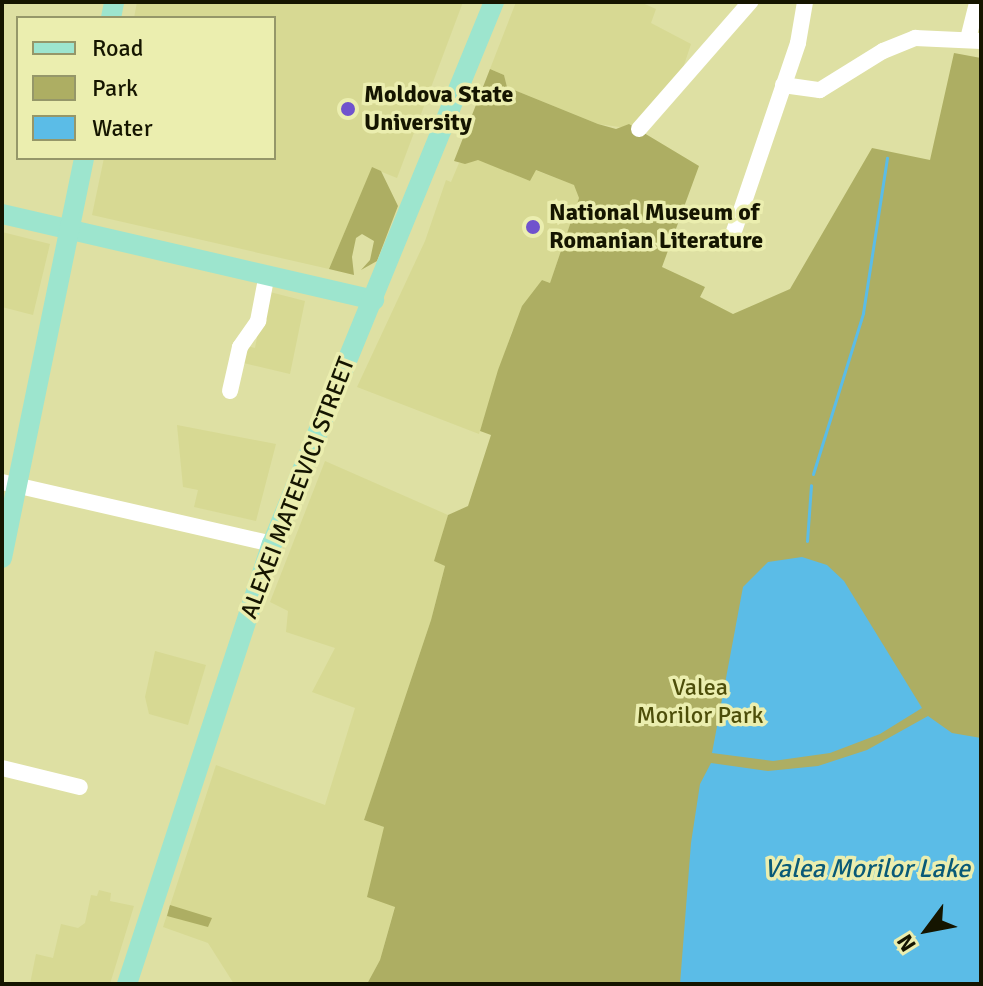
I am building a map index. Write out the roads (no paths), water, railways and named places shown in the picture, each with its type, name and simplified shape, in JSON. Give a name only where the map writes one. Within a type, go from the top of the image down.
[{"type":"main road","name":"ALEXEI MATEEVICI STREET","points":[[127,984],[272,544],[494,2]]},
{"type":"main road","points":[[2,558],[10,484],[71,230],[84,160]]},
{"type":"main road","points":[[2,214],[374,300]]},
{"type":"street","points":[[639,129],[750,2]]},
{"type":"street","points":[[731,240],[783,85],[805,2]]},
{"type":"street","points":[[783,85],[820,90],[883,51],[915,38],[975,40],[977,2]]},
{"type":"street","points":[[230,391],[240,347],[258,321],[267,274]]},
{"type":"street","points":[[10,484],[272,544]]},
{"type":"street","points":[[2,768],[80,787]]},
{"type":"water","points":[[802,557],[827,565],[844,581],[922,708],[880,734],[830,753],[773,761],[712,753],[743,587],[768,562]]},
{"type":"water","name":"Valea Morilor Lake","points":[[928,716],[952,733],[981,738],[981,984],[680,984],[691,843],[700,784],[711,763],[768,771],[818,766],[867,750]]},
{"type":"waterway","points":[[813,474],[863,313],[887,158]]},
{"type":"waterway","points":[[807,541],[811,485]]},
{"type":"place","name":"Moldova State University","points":[[348,109]]},
{"type":"place","name":"National Museum of Romanian Literature","points":[[533,227]]},
{"type":"park label","name":"Valea Morilor Park","points":[[700,702]]}]
